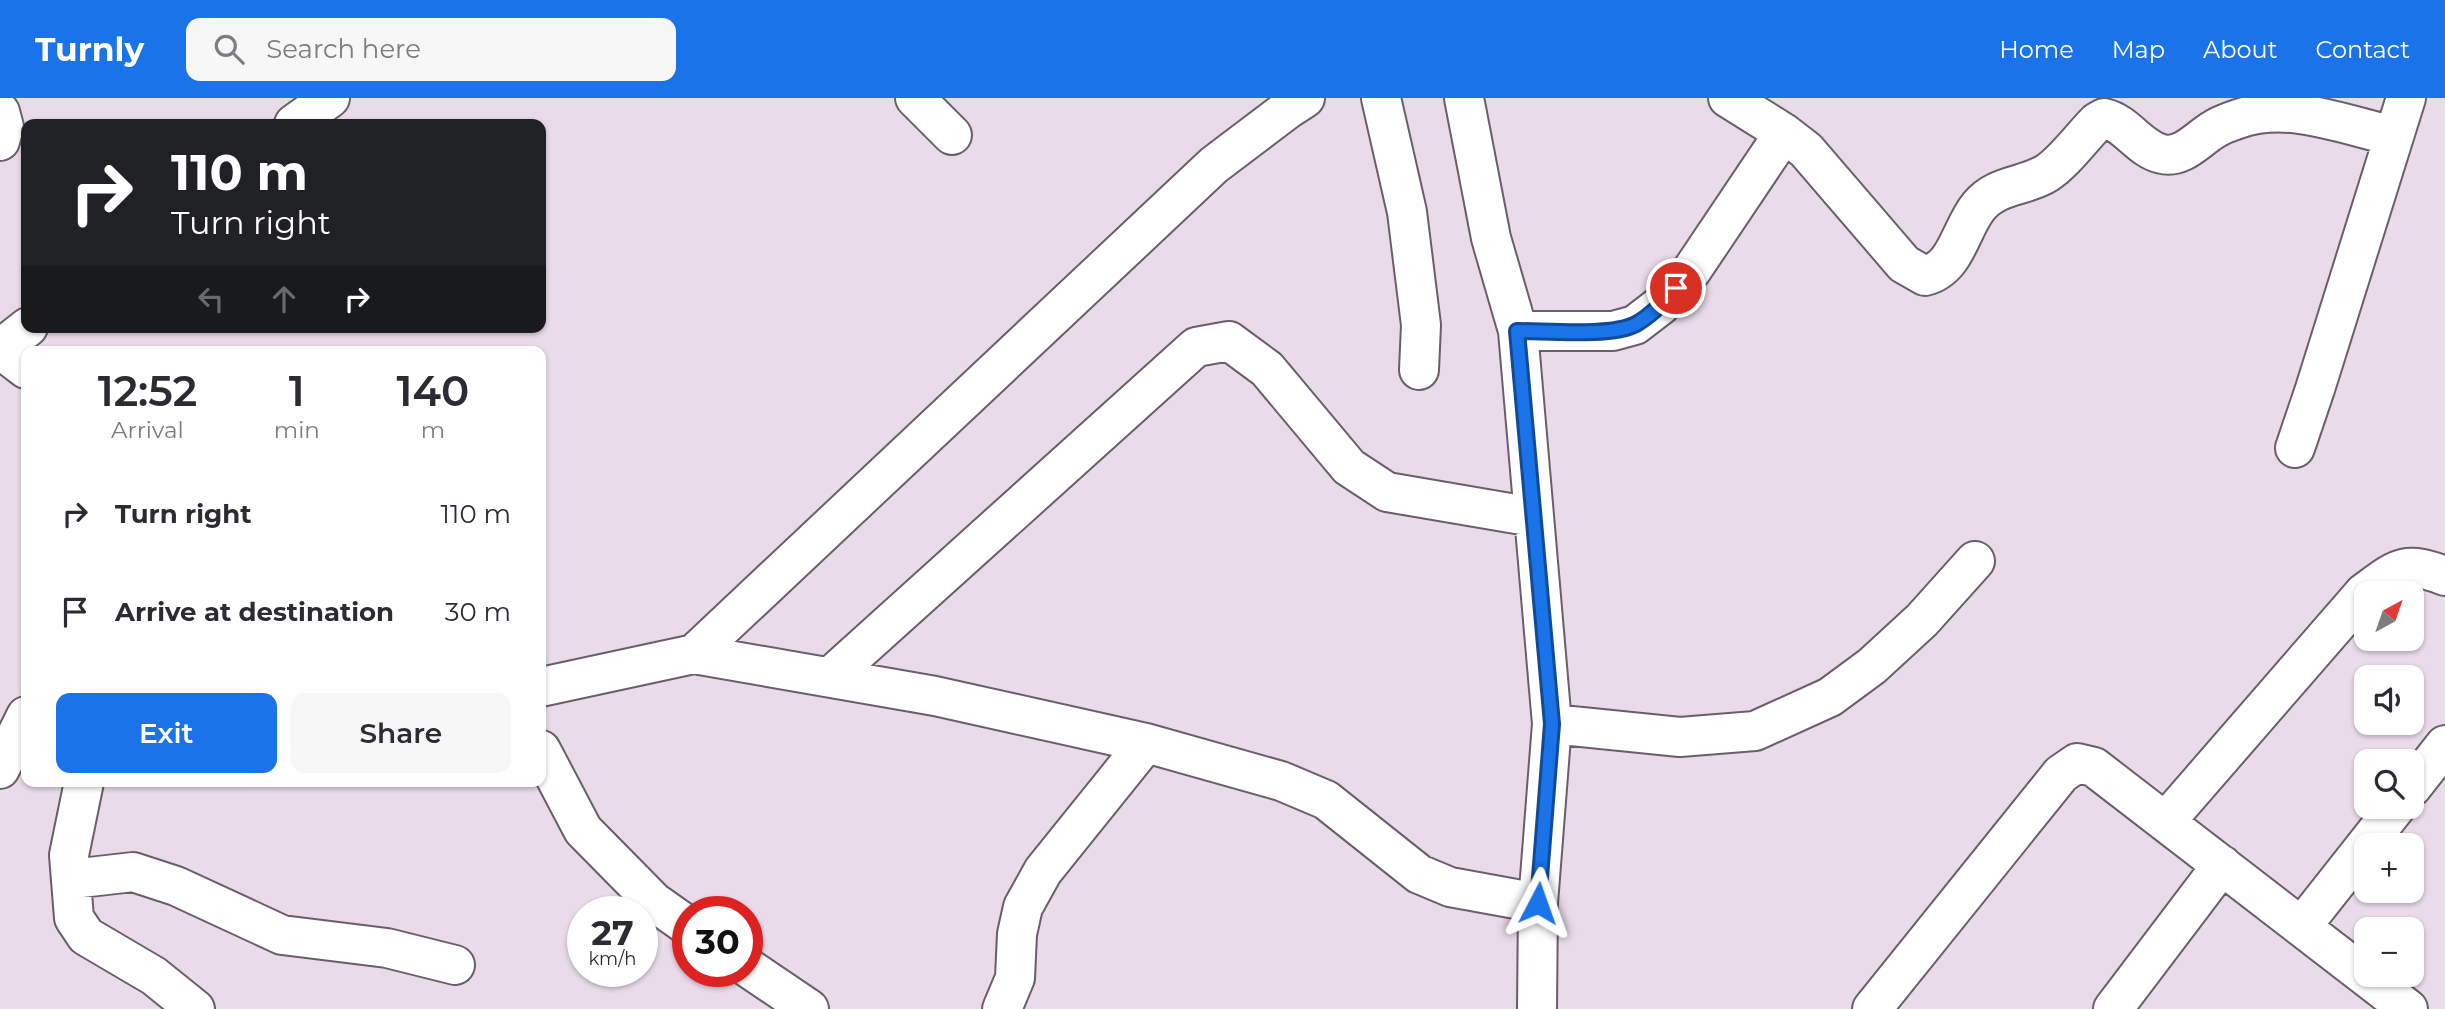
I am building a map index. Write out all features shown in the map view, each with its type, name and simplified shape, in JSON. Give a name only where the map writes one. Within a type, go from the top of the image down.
[{"type":"street","points":[[301,119],[330,98]]},
{"type":"street","points":[[915,98],[952,135]]},
{"type":"street","points":[[694,654],[1214,165],[1305,98]]},
{"type":"street","points":[[1381,98],[1409,224],[1422,326],[1419,370]]},
{"type":"street","points":[[1464,98],[1491,237],[1517,331],[1552,724],[1538,903],[1537,1009]]},
{"type":"street","points":[[1728,98],[1806,150],[1904,264],[1925,276],[1936,273],[1949,260],[1978,207],[1990,195],[2049,172],[2096,122],[2104,118],[2113,120],[2145,147],[2163,155],[2179,154],[2215,128],[2241,118],[2272,111],[2309,115],[2394,136]]},
{"type":"street","points":[[2295,447],[2406,98]]},
{"type":"street","points":[[0,112],[4,127],[0,141]]},
{"type":"street","points":[[1517,331],[1613,331],[1635,325],[1661,305],[1692,270],[1784,133]]},
{"type":"street","points":[[21,332],[0,349],[21,365]]},
{"type":"street","points":[[830,677],[1196,346],[1229,341],[1267,369],[1349,467],[1387,492],[1533,517]]},
{"type":"street","points":[[1552,724],[1680,737],[1755,731],[1830,697],[1872,666],[1922,620],[1975,561]]},
{"type":"street","points":[[2166,821],[2364,593],[2394,571],[2420,566],[2445,576]]},
{"type":"street","points":[[546,686],[694,654],[935,696],[1146,743],[1281,780],[1326,800],[1419,874],[1450,887],[1538,903]]},
{"type":"street","points":[[0,769],[21,726]]},
{"type":"street","points":[[1002,1009],[1015,978],[1017,934],[1023,907],[1042,871],[1146,743]]},
{"type":"street","points":[[2424,772],[2445,745]]},
{"type":"street","points":[[546,760],[583,830],[654,902],[672,915]]},
{"type":"street","points":[[1872,1009],[2061,774],[2077,764],[2094,767],[2408,1009]]},
{"type":"street","points":[[83,787],[69,855],[74,918],[86,936],[154,976],[195,1009]]},
{"type":"street","points":[[2302,926],[2387,819]]},
{"type":"street","points":[[2113,1009],[2222,865]]},
{"type":"street","points":[[72,879],[133,872],[176,886],[282,935],[387,948],[455,965]]},
{"type":"street","points":[[763,978],[809,1009]]},
{"type":"route","points":[[1538,903],[1552,724],[1517,331],[1613,331],[1635,325],[1661,305],[1676,288]]}]
